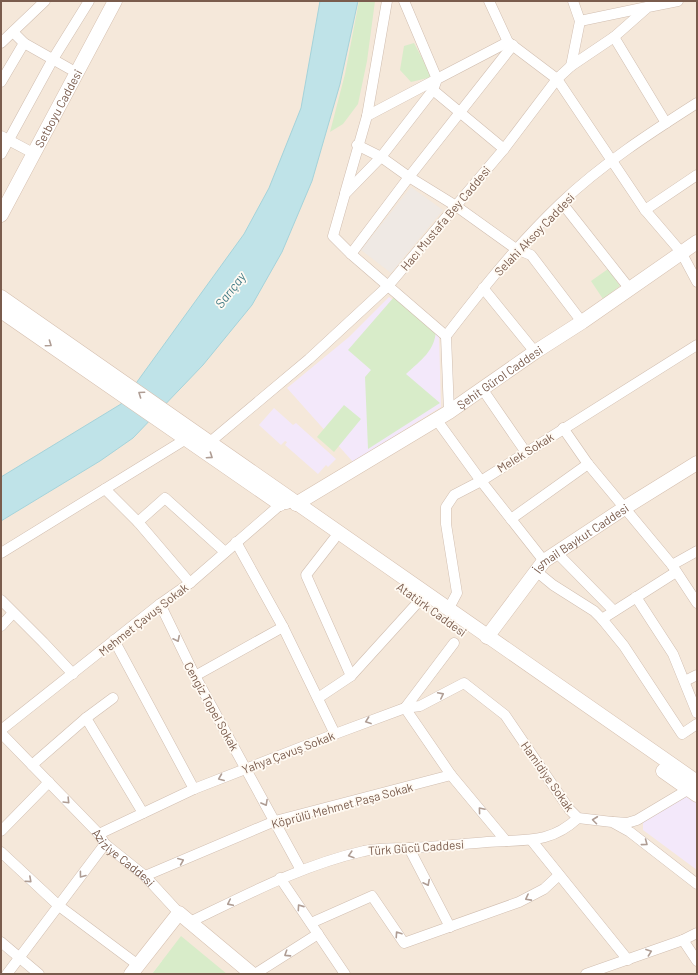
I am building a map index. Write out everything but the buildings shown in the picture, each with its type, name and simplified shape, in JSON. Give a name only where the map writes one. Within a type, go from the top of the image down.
[{"type":"main road","name":"Setboyu Caddesi","points":[[1,215],[70,69],[108,1]]},
{"type":"main road","name":"Setboyu Caddesi","points":[[1,197],[30,151],[115,1]]},
{"type":"main road","name":"Şehit Gürol Caddesi","points":[[296,504],[483,390],[535,352],[582,322],[697,242]]},
{"type":"main road","points":[[1,297],[20,317],[170,421]]},
{"type":"main road","points":[[1,311],[20,317]]},
{"type":"main road","name":"Atatürk Caddesi","points":[[170,421],[210,442],[694,783]]},
{"type":"main road","name":"Atatürk Caddesi","points":[[170,421],[186,439],[280,504],[334,539],[420,600],[694,783]]},
{"type":"main road","name":"İsmail Baykut Caddesi","points":[[486,637],[540,566],[626,507],[697,463]]},
{"type":"main road","points":[[134,970],[176,916]]},
{"type":"main road","name":"Aziziye Caddesi","points":[[176,916],[190,922],[254,974]]},
{"type":"main road","name":"Aziziye Caddesi","points":[[176,916],[242,974]]},
{"type":"street","points":[[1,43],[45,1]]},
{"type":"street","points":[[1,154],[5,138],[89,1]]},
{"type":"street","points":[[387,1],[367,116],[357,145],[333,236],[351,254],[446,336],[449,412]]},
{"type":"street","points":[[345,194],[381,157],[433,90],[437,80],[404,1]]},
{"type":"street","points":[[489,1],[511,43],[557,79],[645,210],[681,252],[697,282]]},
{"type":"street","points":[[571,66],[580,21],[573,1]]},
{"type":"street","points":[[580,21],[648,4],[678,1]]},
{"type":"street","name":"Hacı Mustafa Bey Caddesi","points":[[210,442],[309,359],[388,286],[504,148],[557,79],[571,66],[614,37],[648,4]]},
{"type":"street","points":[[12,32],[24,43],[70,69]]},
{"type":"street","points":[[614,37],[666,123]]},
{"type":"street","points":[[2,79],[24,43]]},
{"type":"street","points":[[367,116],[511,43]]},
{"type":"street","points":[[351,254],[511,43]]},
{"type":"street","points":[[433,90],[459,113],[504,148]]},
{"type":"street","name":"Selahi Aksoy Caddesi","points":[[446,336],[483,288],[516,249],[562,203],[611,161],[697,103]]},
{"type":"street","points":[[5,138],[30,151]]},
{"type":"street","points":[[357,145],[381,157],[409,177],[456,206],[516,249],[531,255],[582,322]]},
{"type":"street","points":[[645,210],[697,176]]},
{"type":"street","points":[[562,203],[629,288]]},
{"type":"street","points":[[483,288],[535,352]]},
{"type":"street","name":"Melek Sokak","points":[[448,610],[457,593],[446,524],[446,507],[454,495],[481,480],[525,451],[697,345]]},
{"type":"street","points":[[483,390],[525,451]]},
{"type":"street","points":[[436,419],[511,519],[540,566],[554,585],[594,611],[602,619],[624,646],[682,734],[697,724]]},
{"type":"street","points":[[563,428],[588,464],[626,507],[674,568],[697,603]]},
{"type":"street","points":[[1,553],[186,439]]},
{"type":"street","points":[[511,519],[588,464]]},
{"type":"street","points":[[105,489],[138,522],[190,583]]},
{"type":"street","points":[[138,522],[165,498],[225,552]]},
{"type":"street","points":[[280,504],[296,504]]},
{"type":"street","name":"Mehmet Çavuş Sokak","points":[[1,732],[114,640],[190,583],[280,504]]},
{"type":"street","points":[[334,539],[306,575],[351,676]]},
{"type":"street","points":[[236,542],[283,627],[335,734]]},
{"type":"street","points":[[602,619],[636,597],[697,551]]},
{"type":"street","points":[[557,553],[614,611]]},
{"type":"street","points":[[636,597],[673,654],[697,713]]},
{"type":"street","points":[[1,600],[73,674]]},
{"type":"street","points":[[318,698],[351,676],[420,600]]},
{"type":"street","name":"Cengiz Topel Sokak","points":[[160,604],[195,676],[301,870]]},
{"type":"street","points":[[1,626],[13,613]]},
{"type":"street","points":[[195,676],[283,627]]},
{"type":"street","points":[[114,640],[194,789]]},
{"type":"street","points":[[454,643],[405,708],[452,775],[506,840]]},
{"type":"street","points":[[685,681],[697,675]]},
{"type":"street","name":"Hamidiye Sokak","points":[[405,708],[420,706],[464,684],[505,715],[569,809],[578,818],[612,822],[630,832],[697,884]]},
{"type":"street","points":[[32,765],[86,718],[113,698]]},
{"type":"street","name":"Yahya Çavuş Sokak","points":[[99,834],[194,789],[405,708]]},
{"type":"street","points":[[86,718],[143,813]]},
{"type":"street","name":"Aziziye Caddesi","points":[[1,732],[99,834],[106,844],[145,876],[176,916]]},
{"type":"street","name":"Köprülü Mehmet Paşa Sokak","points":[[145,876],[275,821],[452,775]]},
{"type":"street","points":[[1,831],[49,782]]},
{"type":"street","points":[[612,822],[627,823],[637,820],[694,783]]},
{"type":"street","name":"Türk Gücü Caddesi","points":[[190,922],[280,878],[364,851],[506,840],[532,841],[552,837],[566,829],[578,818]]},
{"type":"street","points":[[532,841],[628,960]]},
{"type":"street","points":[[7,974],[106,844]]},
{"type":"street","points":[[409,848],[450,927]]},
{"type":"street","points":[[1,852],[59,906],[134,970]]},
{"type":"street","points":[[311,923],[372,896],[404,944],[519,902],[544,889],[559,875]]},
{"type":"street","points":[[280,878],[344,974]]},
{"type":"street","points":[[586,974],[683,940],[697,933]]},
{"type":"street","points":[[254,974],[318,934]]},
{"type":"street","points":[[683,940],[697,961]]},
{"type":"street","points":[[1,942],[39,974]]},
{"type":"shaded area","points":[[1,1],[697,1],[697,974],[207,974],[162,961],[152,974],[1,974]]},
{"type":"shaded area","points":[[411,187],[443,210],[391,273],[361,250]]},
{"type":"shaded area","points":[[389,297],[439,336],[441,407],[353,462],[287,388],[349,337]]},
{"type":"shaded area","points":[[274,408],[293,425],[296,423],[336,459],[328,467],[326,465],[318,474],[285,445],[287,442],[285,441],[281,445],[259,425]]},
{"type":"shaded area","points":[[686,796],[697,803],[697,870],[643,830],[643,820]]},
{"type":"green space","points":[[359,1],[375,1],[367,61],[358,104],[343,124],[330,132],[345,74]]},
{"type":"green space","points":[[414,43],[432,77],[411,82],[400,70],[404,46]]},
{"type":"green space","points":[[608,269],[620,286],[603,299],[591,281]]},
{"type":"green space","points":[[394,297],[436,330],[433,344],[426,355],[406,374],[440,403],[368,449],[365,377],[371,370],[348,350]]},
{"type":"green space","points":[[344,405],[361,419],[334,452],[317,437]]},
{"type":"green space","points":[[181,936],[227,974],[152,974]]},
{"type":"water","name":"Sarıçay","points":[[320,1],[358,1],[340,84],[312,181],[282,252],[252,305],[203,365],[133,438],[100,461],[1,521],[1,477],[121,404],[244,234],[269,188],[301,108]]}]
